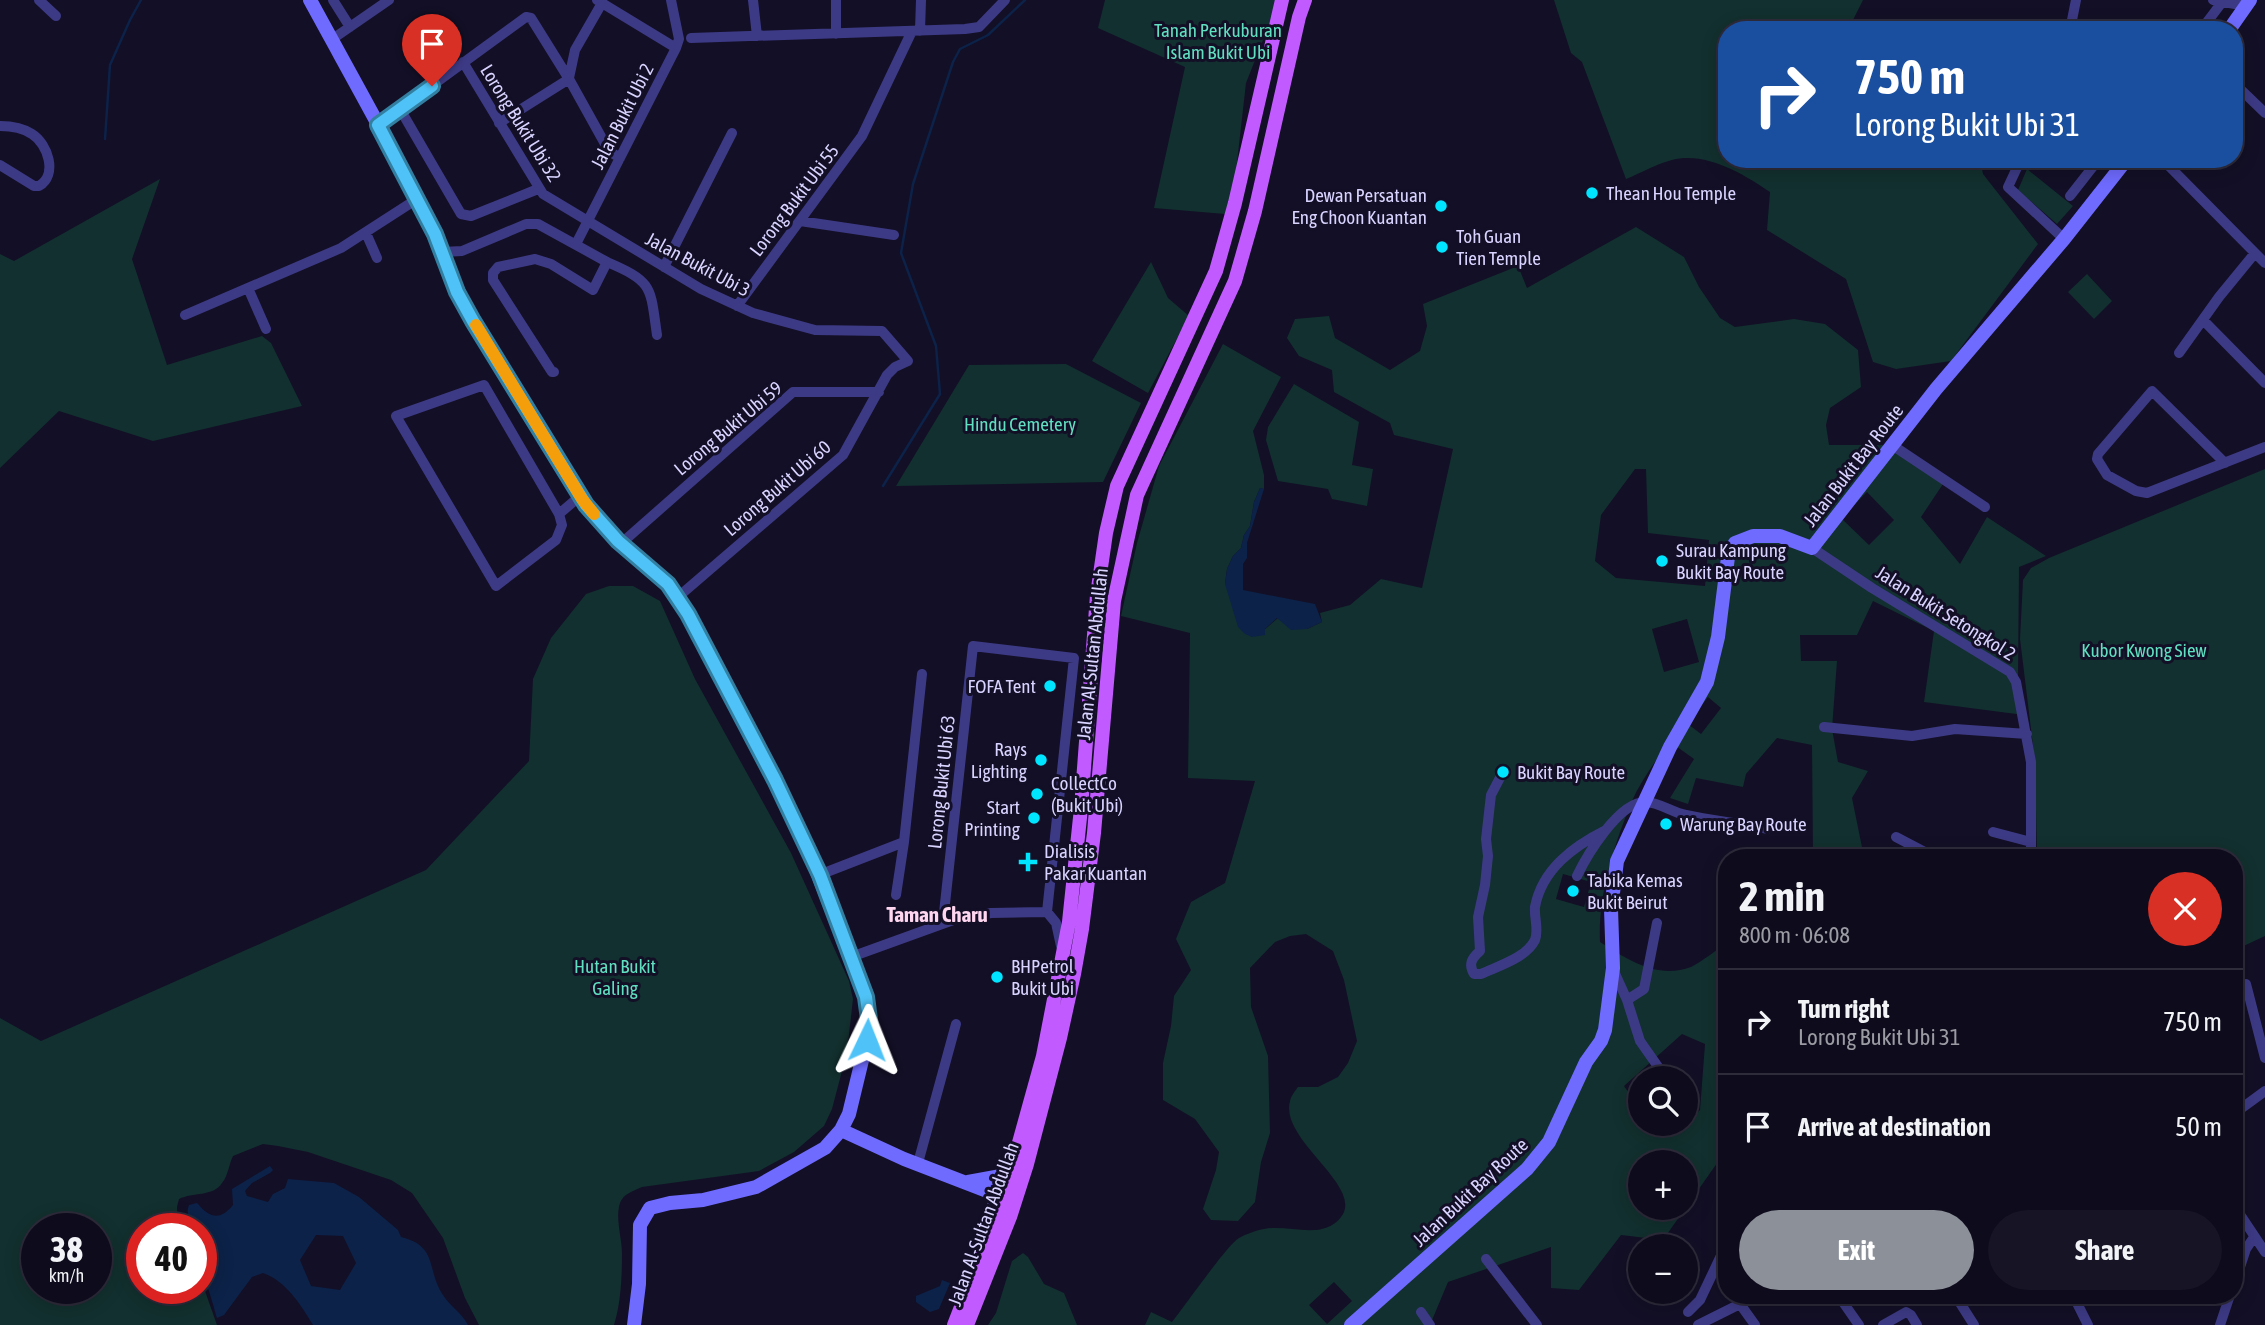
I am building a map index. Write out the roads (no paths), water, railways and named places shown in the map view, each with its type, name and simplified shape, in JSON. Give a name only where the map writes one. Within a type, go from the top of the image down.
[{"type":"main road","name":"Jalan Al-Sultan Abdullah","points":[[954,1325],[996,1217],[1043,1056],[1071,909],[1097,595],[1106,533],[1117,486],[1216,271],[1235,203],[1282,0]]},
{"type":"main road","name":"Jalan Al-Sultan Abdullah","points":[[967,1325],[1010,1217],[1027,1164],[1060,1038],[1082,929],[1094,834],[1114,601],[1137,495],[1235,281],[1255,211],[1305,0]]},
{"type":"street","points":[[39,0],[56,16]]},
{"type":"street","points":[[310,0],[417,199],[443,252],[457,292],[580,496],[618,541],[661,577],[678,597],[775,780],[820,875],[866,997],[870,1027],[849,1114],[841,1130],[825,1148],[756,1187],[703,1200],[650,1208],[640,1226],[639,1284],[634,1325]]},
{"type":"street","points":[[333,0],[350,27]]},
{"type":"street","points":[[331,40],[389,0]]},
{"type":"street","name":"Jalan Bukit Ubi 2","points":[[576,244],[676,48],[679,39],[671,0]]},
{"type":"street","points":[[753,0],[757,36]]},
{"type":"street","points":[[836,0],[836,34]]},
{"type":"street","points":[[916,31],[921,0]]},
{"type":"street","points":[[691,38],[965,29],[979,27],[1005,0]]},
{"type":"street","points":[[2072,21],[2076,0]]},
{"type":"street","points":[[499,123],[569,79],[575,50],[599,1],[676,48]]},
{"type":"street","points":[[2206,21],[2218,1],[2248,3]]},
{"type":"street","points":[[2235,21],[2248,3]]},
{"type":"street","points":[[378,125],[526,17],[531,18],[569,79],[609,151],[620,158]]},
{"type":"street","name":"Lorong Bukit Ubi 55","points":[[737,306],[854,149],[916,31]]},
{"type":"street","name":"Lorong Bukit Ubi 32","points":[[463,62],[538,189],[587,222]]},
{"type":"street","points":[[2243,91],[2265,113]]},
{"type":"street","points":[[400,109],[461,214],[471,216],[538,189]]},
{"type":"street","points":[[0,126],[21,129],[38,138],[50,164],[45,182],[39,186],[34,186],[0,166]]},
{"type":"street","points":[[664,267],[732,133]]},
{"type":"street","points":[[2017,168],[2008,187],[2064,239]]},
{"type":"street","points":[[2070,196],[2092,168]]},
{"type":"street","name":"Jalan Bukit Bay Route","points":[[1350,1325],[1527,1169],[1549,1143],[1586,1062],[1601,1041],[1608,1017],[1613,968],[1611,909],[1617,861],[1671,747],[1703,693],[1718,637],[1728,557],[1735,543],[1743,538],[1766,535],[1780,536],[1812,548],[1892,445],[2120,168]]},
{"type":"street","points":[[2171,168],[2265,263]]},
{"type":"street","points":[[184,315],[341,247],[417,199]]},
{"type":"street","points":[[800,221],[894,235]]},
{"type":"street","name":"Jalan Bukit Ubi 3","points":[[587,222],[701,289],[737,306],[806,328],[882,331],[908,361]]},
{"type":"street","points":[[443,252],[462,251],[526,224],[538,225],[633,274],[645,283],[651,295],[657,335]]},
{"type":"street","points":[[366,233],[377,258]]},
{"type":"street","points":[[2179,353],[2251,249]]},
{"type":"street","points":[[554,372],[493,280],[493,272],[498,267],[535,259],[551,264],[593,290],[607,262]]},
{"type":"street","points":[[248,288],[266,330]]},
{"type":"street","points":[[2203,320],[2265,383]]},
{"type":"street","name":"Lorong Bukit Ubi 60","points":[[678,597],[844,455],[891,370],[908,361]]},
{"type":"street","points":[[484,385],[559,514],[562,525],[556,540],[496,586],[396,416],[484,385]]},
{"type":"street","name":"Lorong Bukit Ubi 59","points":[[618,541],[625,540],[793,392],[879,391]]},
{"type":"street","points":[[2225,463],[2152,391],[2098,454],[2097,459],[2107,475],[2136,491],[2147,493],[2225,463],[2265,447]]},
{"type":"street","points":[[1892,445],[1985,506]]},
{"type":"street","points":[[559,514],[580,496]]},
{"type":"street","name":"Jalan Bukit Setongkol 2","points":[[1812,548],[2010,672],[2016,682],[2031,762],[2031,849]]},
{"type":"street","name":"Lorong Bukit Ubi 63","points":[[943,922],[973,646],[1074,658],[1047,912]]},
{"type":"street","points":[[896,895],[922,674]]},
{"type":"street","points":[[1824,727],[1912,736],[1955,729],[2027,734]]},
{"type":"street","points":[[1503,772],[1491,795],[1486,839],[1486,875],[1478,917],[1480,951],[1472,958],[1470,968],[1474,974],[1481,974],[1521,956],[1534,941],[1537,929],[1535,909],[1541,888],[1558,863],[1582,842],[1606,831]]},
{"type":"street","points":[[1577,876],[1587,854],[1606,831],[1630,807],[1644,802],[1685,815],[1767,829]]},
{"type":"street","points":[[1993,832],[2031,842]]},
{"type":"street","points":[[1896,837],[1919,849]]},
{"type":"street","points":[[820,875],[904,842]]},
{"type":"street","points":[[851,957],[943,922],[991,913],[1047,912],[1056,923],[1060,935],[1062,958]]},
{"type":"street","points":[[1627,1000],[1644,989],[1657,923]]},
{"type":"street","points":[[1613,968],[1640,1041],[1658,1066]]},
{"type":"street","points":[[2246,984],[2265,1058]]},
{"type":"street","points":[[918,1163],[956,1024]]},
{"type":"street","points":[[2243,1107],[2265,1091]]},
{"type":"street","points":[[841,1130],[992,1195],[996,1217]]},
{"type":"street","points":[[967,1182],[1001,1176],[1015,1157]]},
{"type":"street","points":[[2243,1218],[2261,1244],[2246,1249],[2243,1258]]},
{"type":"street","points":[[1486,1259],[1537,1325]]},
{"type":"street","points":[[1688,1312],[1700,1300],[1718,1262]]},
{"type":"street","points":[[1699,1325],[1741,1304],[1755,1325]]},
{"type":"street","points":[[1844,1304],[1859,1325]]},
{"type":"street","points":[[1961,1304],[1974,1325]]},
{"type":"street","points":[[2078,1304],[2088,1325]]},
{"type":"street","points":[[2220,1325],[2227,1304]]},
{"type":"street","points":[[1421,1312],[1430,1325]]},
{"type":"street","points":[[1883,1325],[1906,1312],[1917,1325]]},
{"type":"water","points":[[1260,488],[1264,489],[1247,543],[1247,558],[1243,564],[1243,590],[1315,604],[1322,622],[1307,629],[1291,630],[1277,618],[1265,629],[1265,635],[1252,637],[1238,627],[1225,584],[1227,569],[1233,556],[1241,548],[1244,535],[1250,526],[1254,502]]},
{"type":"water","points":[[270,1166],[273,1170],[252,1183],[245,1191],[247,1196],[268,1202],[273,1194],[285,1188],[288,1179],[334,1183],[359,1197],[398,1230],[401,1237],[421,1246],[427,1253],[443,1295],[468,1325],[313,1325],[286,1288],[263,1273],[252,1277],[224,1315],[217,1318],[212,1304],[217,1304],[217,1216],[233,1205],[232,1189]],"holes":[[[316,1235],[343,1236],[356,1263],[340,1290],[311,1286],[300,1260]]]},
{"type":"water","points":[[197,1203],[208,1213],[188,1213],[189,1205]]},
{"type":"water","points":[[942,1280],[950,1283],[939,1309],[930,1312],[916,1302],[916,1296],[940,1286]]},
{"type":"waterway","points":[[105,139],[110,65],[141,0]]},
{"type":"waterway","points":[[883,486],[940,394],[936,346],[901,253],[913,184],[953,62],[960,49],[988,35],[1025,0]]},
{"type":"place","name":"Thean Hou Temple","points":[[1592,193]]},
{"type":"place","name":"Dewan Persatuan Eng Choon Kuantan","points":[[1441,206]]},
{"type":"place","name":"Toh Guan Tien Temple","points":[[1442,247]]},
{"type":"place","name":"Surau Kampung Bukit Bay Route","points":[[1662,561]]},
{"type":"place","name":"FOFA Tent","points":[[1050,686]]},
{"type":"place","name":"Rays Lighting","points":[[1041,760]]},
{"type":"place","name":"Bukit Bay Route","points":[[1503,772]]},
{"type":"place","name":"CollectCo (Bukit Ubi)","points":[[1037,794]]},
{"type":"place","name":"Start Printing","points":[[1034,818]]},
{"type":"place","name":"Warung Bay Route","points":[[1666,824]]},
{"type":"place","name":"Dialisis Pakar Kuantan","points":[[1028,862]]},
{"type":"place","name":"Tabika Kemas Bukit Beirut","points":[[1573,891]]},
{"type":"place","name":"BHPetrol Bukit Ubi","points":[[997,977]]},
{"type":"district","name":"Taman Charu","points":[[937,914]]},
{"type":"park label","name":"Tanah Perkuburan Islam Bukit Ubi","points":[[1218,41]]},
{"type":"park label","name":"Hindu Cemetery","points":[[1020,424]]},
{"type":"park label","name":"Kubor Kwong Siew","points":[[2144,650]]},
{"type":"park label","name":"Hutan Bukit Galing","points":[[615,977]]}]
